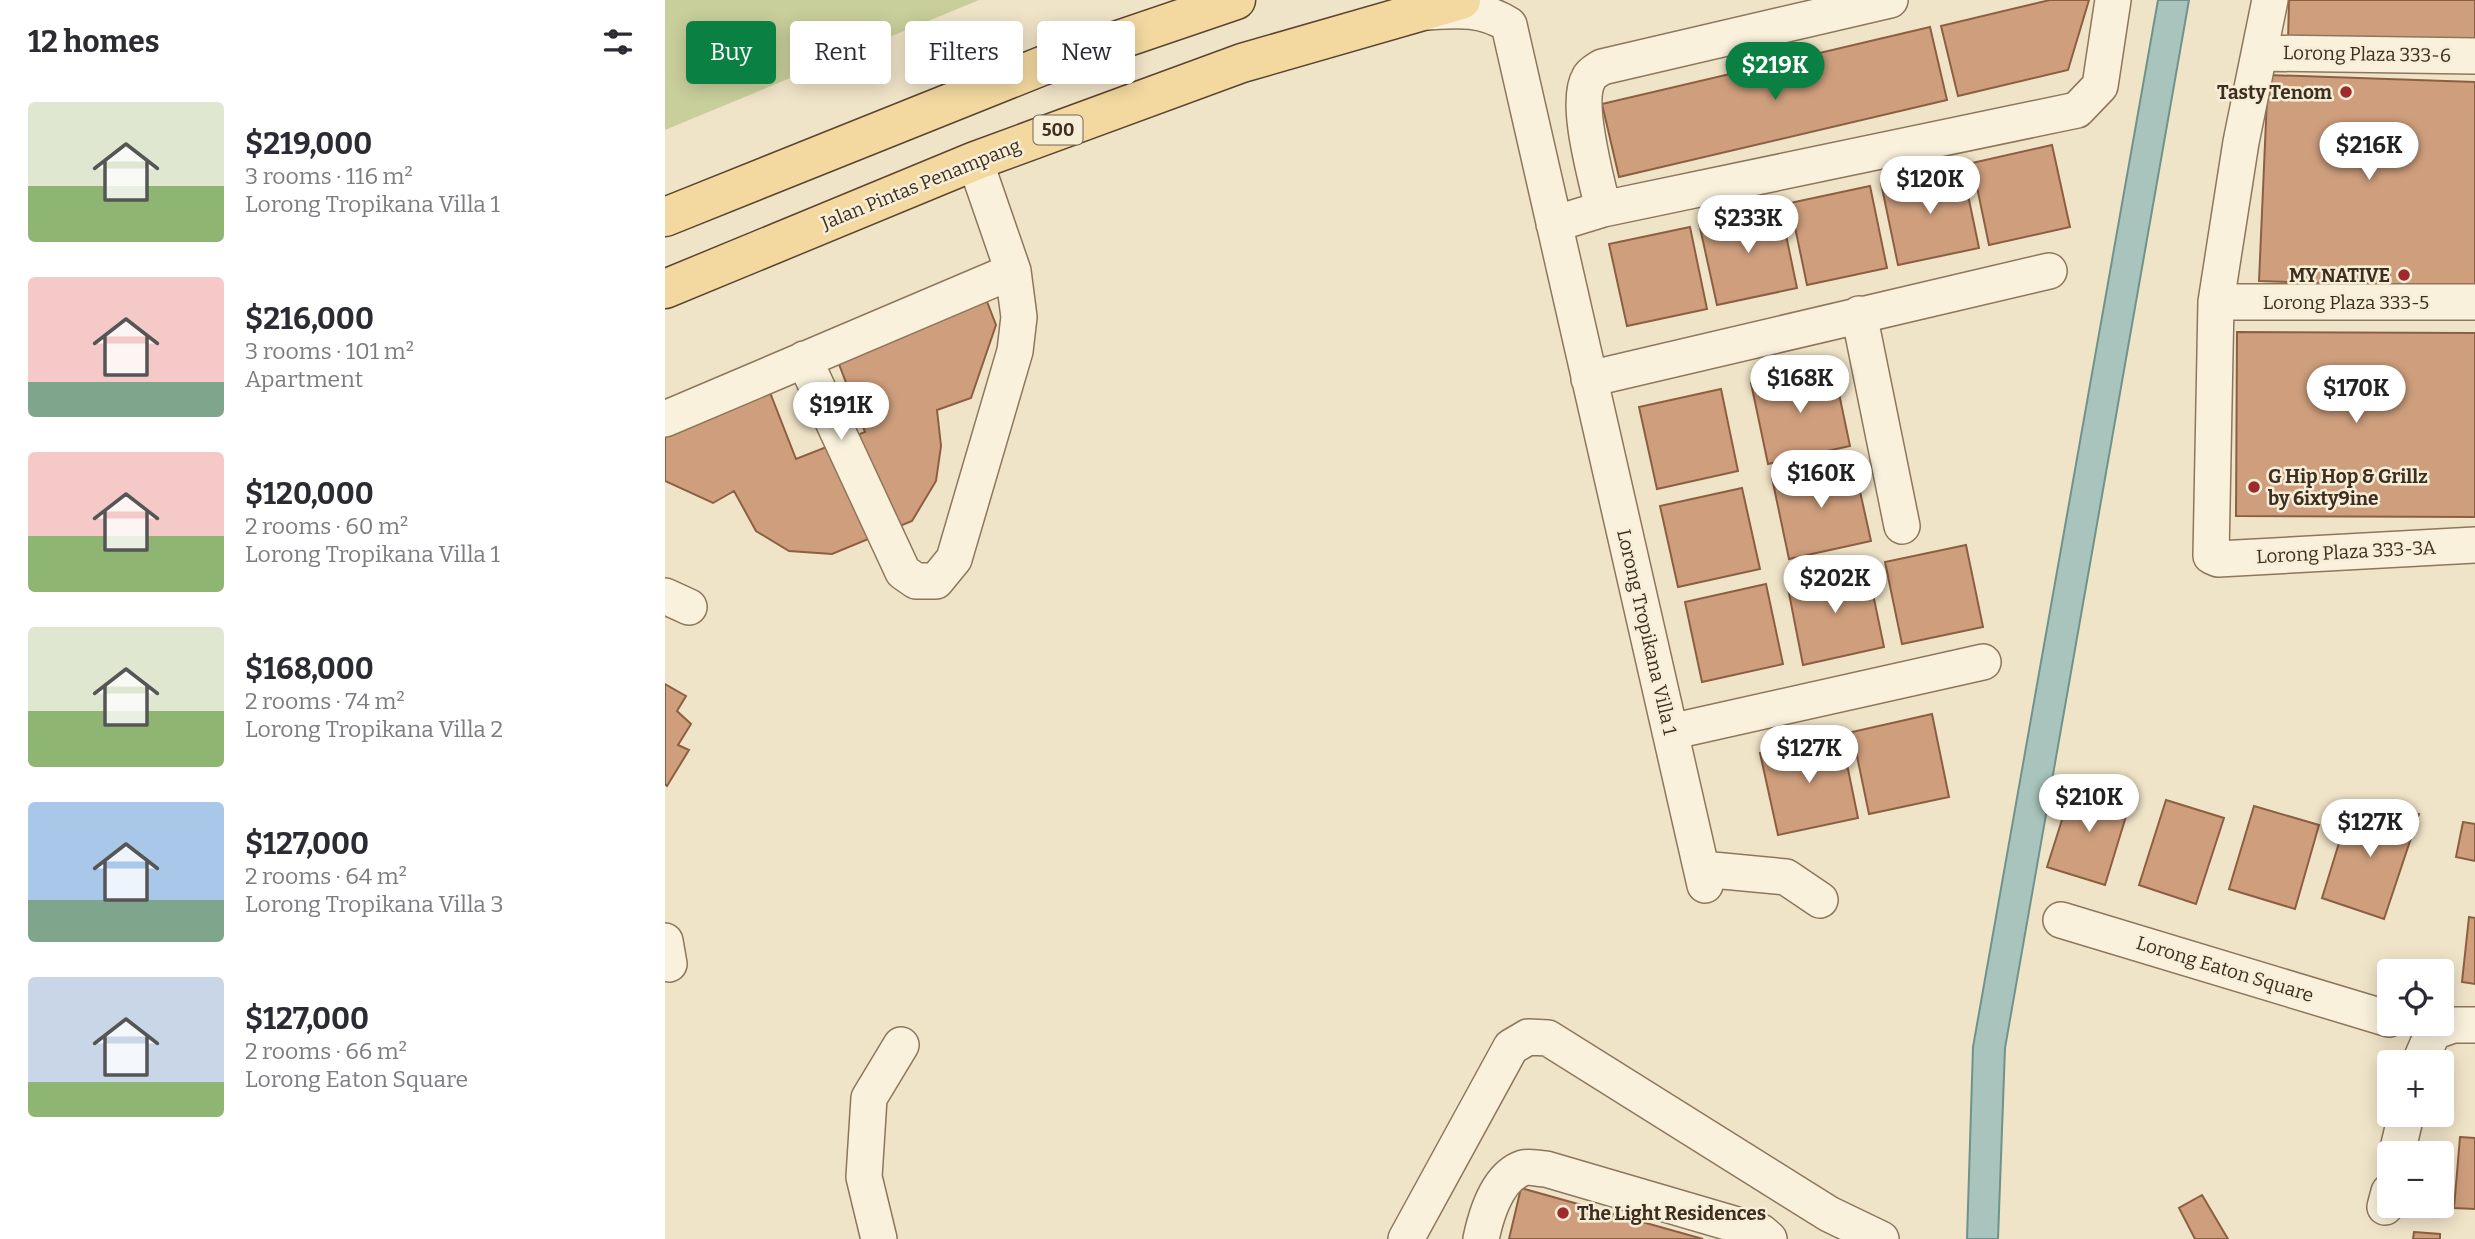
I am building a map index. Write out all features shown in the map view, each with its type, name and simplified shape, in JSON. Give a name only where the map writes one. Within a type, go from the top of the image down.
[{"type":"main road","points":[[665,217],[1042,65],[1236,0]]},
{"type":"main road","name":"Jalan Pintas Penampang","points":[[665,289],[975,161],[1242,62],[1461,0]]},
{"type":"street","points":[[1603,209],[1583,112],[1584,93],[1589,76],[1602,67],[1890,0]]},
{"type":"street","points":[[1554,224],[1603,209],[2077,110],[2100,86],[2113,0]]},
{"type":"street","points":[[2216,302],[2241,142],[2270,0]]},
{"type":"street","points":[[1413,13],[1467,9],[1493,15],[1518,13]]},
{"type":"street","name":"Lorong Tropikana Villa 1","points":[[1518,13],[1554,224],[1704,877],[1786,877],[1820,900]]},
{"type":"street","name":"Lorong Plaza 333-6","points":[[2260,53],[2475,56]]},
{"type":"street","points":[[804,359],[903,572],[916,581],[936,581],[954,559],[1015,351],[1019,317],[1013,271],[975,161]]},
{"type":"street","points":[[665,419],[1013,271]]},
{"type":"street","points":[[1589,379],[2049,271]]},
{"type":"street","name":"Lorong Plaza 333-5","points":[[2216,302],[2475,302]]},
{"type":"street","name":"Lorong Plaza 333-3A","points":[[2216,302],[2211,556],[2218,559],[2475,545]]},
{"type":"street","points":[[1859,314],[1902,526]]},
{"type":"street","points":[[1670,732],[1983,662]]},
{"type":"street","name":"Lorong Eaton Square","points":[[2061,920],[2377,1015]]},
{"type":"street","points":[[2419,1039],[2453,1025],[2475,1025]]},
{"type":"street","points":[[1406,1239],[1511,1047],[1528,1037],[1548,1038],[1829,1214],[1881,1239]]},
{"type":"street","points":[[879,1239],[864,1177],[869,1098],[901,1045]]},
{"type":"street","points":[[1481,1239],[1486,1214],[1507,1177],[1525,1167],[1546,1169],[1721,1230],[1761,1233],[1769,1239]]},
{"type":"green space","points":[[665,0],[979,0],[928,21],[905,21],[905,31],[891,36],[891,21],[790,21],[790,78],[665,130]]},
{"type":"water","points":[[2158,0],[2189,0],[2005,1048],[1998,1239],[1967,1239],[1973,1047]]},
{"type":"building","points":[[2050,0],[2089,0],[2068,70],[1958,96],[1941,26]]},
{"type":"building","points":[[2289,0],[2475,0],[2475,47],[2288,43]]},
{"type":"building","points":[[1930,27],[1947,100],[1619,177],[1602,104]]},
{"type":"building","points":[[2268,75],[2475,82],[2475,289],[2259,281]]},
{"type":"building","points":[[2052,145],[2070,227],[1989,245],[1972,163]]},
{"type":"building","points":[[1962,166],[1979,248],[1898,265],[1881,183]]},
{"type":"building","points":[[1870,186],[1887,268],[1807,285],[1790,203]]},
{"type":"building","points":[[1780,206],[1797,288],[1717,305],[1699,223]]},
{"type":"building","points":[[1690,227],[1707,309],[1627,326],[1609,244]]},
{"type":"building","points":[[986,299],[996,325],[971,398],[937,410],[941,446],[936,481],[912,521],[832,554],[789,551],[756,531],[734,491],[713,503],[665,481],[665,432],[769,390],[796,459],[865,432],[837,359]]},
{"type":"building","points":[[2237,332],[2475,333],[2475,517],[2236,516]]},
{"type":"building","points":[[1833,365],[1850,446],[1768,464],[1751,383]]},
{"type":"building","points":[[1721,389],[1738,471],[1657,489],[1639,407]]},
{"type":"building","points":[[1853,460],[1871,541],[1789,559],[1772,478]]},
{"type":"building","points":[[1742,488],[1760,569],[1678,587],[1660,506]]},
{"type":"building","points":[[1966,545],[1983,627],[1902,644],[1885,562]]},
{"type":"building","points":[[1867,565],[1884,647],[1803,665],[1787,583]]},
{"type":"building","points":[[1766,584],[1783,664],[1702,682],[1685,602]]},
{"type":"building","points":[[665,684],[686,696],[677,711],[691,724],[678,745],[689,750],[667,786],[665,784]]},
{"type":"building","points":[[1932,714],[1949,797],[1869,814],[1852,732]]},
{"type":"building","points":[[1841,735],[1858,818],[1778,835],[1760,753]]},
{"type":"building","points":[[2074,782],[2131,800],[2105,885],[2047,867]]},
{"type":"building","points":[[2166,800],[2224,818],[2196,904],[2139,885]]},
{"type":"building","points":[[2351,804],[2419,814],[2384,919],[2322,898]]},
{"type":"building","points":[[2254,806],[2319,825],[2295,909],[2229,889]]},
{"type":"building","points":[[2463,822],[2475,824],[2475,861],[2456,857]]},
{"type":"building","points":[[2469,917],[2475,918],[2475,984],[2462,982]]},
{"type":"building","points":[[2460,1137],[2475,1138],[2475,1209],[2454,1208]]},
{"type":"building","name":"The Light Residences","points":[[1521,1188],[1703,1239],[1509,1239]]},
{"type":"building","points":[[2202,1195],[2228,1239],[2195,1239],[2179,1208]]},
{"type":"building","points":[[2414,1232],[2440,1234],[2440,1239],[2413,1239]]},
{"type":"place","name":"Tasty Tenom","points":[[2346,92]]},
{"type":"place","name":"MY NATIVE","points":[[2404,275]]},
{"type":"place","name":"G Hip Hop & Grillz by 6ixty9ine","points":[[2254,487]]},
{"type":"place","name":"The Light Residences","points":[[1563,1213]]}]
